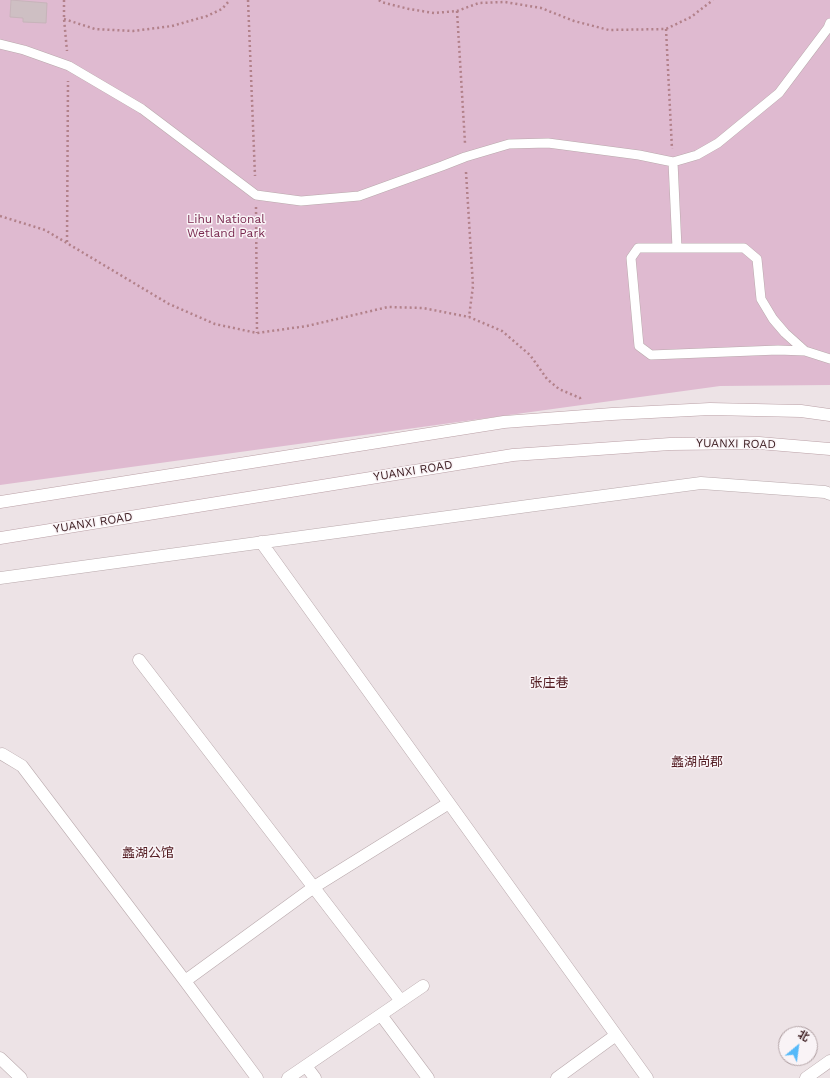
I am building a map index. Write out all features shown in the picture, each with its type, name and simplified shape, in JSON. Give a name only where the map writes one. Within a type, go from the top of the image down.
[{"type":"street","points":[[0,502],[504,422],[710,409],[801,411],[830,415]]},
{"type":"street","name":"YUANXI ROAD","points":[[0,538],[513,455],[670,444],[759,444],[830,449]]},
{"type":"street","points":[[0,578],[701,483],[825,492],[830,494]]},
{"type":"street","points":[[261,542],[648,1078]]},
{"type":"street","points":[[139,660],[401,1001]]},
{"type":"street","points":[[2,754],[22,766],[257,1078]]},
{"type":"street","points":[[185,981],[314,887],[449,803]]},
{"type":"street","points":[[288,1078],[423,986]]},
{"type":"street","points":[[381,1015],[428,1078]]},
{"type":"street","points":[[557,1078],[616,1035]]},
{"type":"street","points":[[0,1058],[21,1078]]},
{"type":"street","points":[[806,1078],[830,1061]]},
{"type":"street","points":[[306,1066],[315,1078]]},
{"type":"lane","points":[[0,44],[24,50],[69,66],[142,109],[256,195],[301,201],[359,196],[466,157],[509,144],[548,143],[639,155],[673,162],[697,154],[718,143],[780,93],[828,28],[830,23]]},
{"type":"lane","points":[[673,162],[677,248]]},
{"type":"lane","points":[[805,351],[784,334],[761,299],[757,258],[744,248],[638,248],[631,258],[639,346],[651,355],[778,350],[805,351],[830,359]]},
{"type":"path","points":[[64,0],[64,19],[69,66],[67,243]]},
{"type":"path","points":[[64,19],[95,29],[133,32],[172,26],[207,16],[222,9],[230,0]]},
{"type":"path","points":[[248,0],[256,195],[258,333]]},
{"type":"path","points":[[379,0],[381,2],[409,9],[434,13],[457,11],[479,3],[506,2],[541,8],[574,21],[609,30],[666,29],[690,17],[713,0]]},
{"type":"path","points":[[666,29],[673,162]]},
{"type":"path","points":[[0,216],[46,230],[169,304],[215,324],[258,333],[307,326],[388,307],[423,308],[469,317],[502,331],[530,354],[547,379],[560,389],[580,398],[582,416]]},
{"type":"green space","name":"Lihu National Wetland Park","points":[[0,0],[830,0],[830,385],[720,386],[0,485]]},
{"type":"building","points":[[11,0],[47,3],[46,23],[23,22],[23,18],[10,17]]},
{"type":"district","name":"张庄巷","points":[[549,683]]},
{"type":"district","name":"蠡湖尚郡","points":[[697,762]]},
{"type":"district","name":"蠡湖公馆","points":[[148,853]]}]
